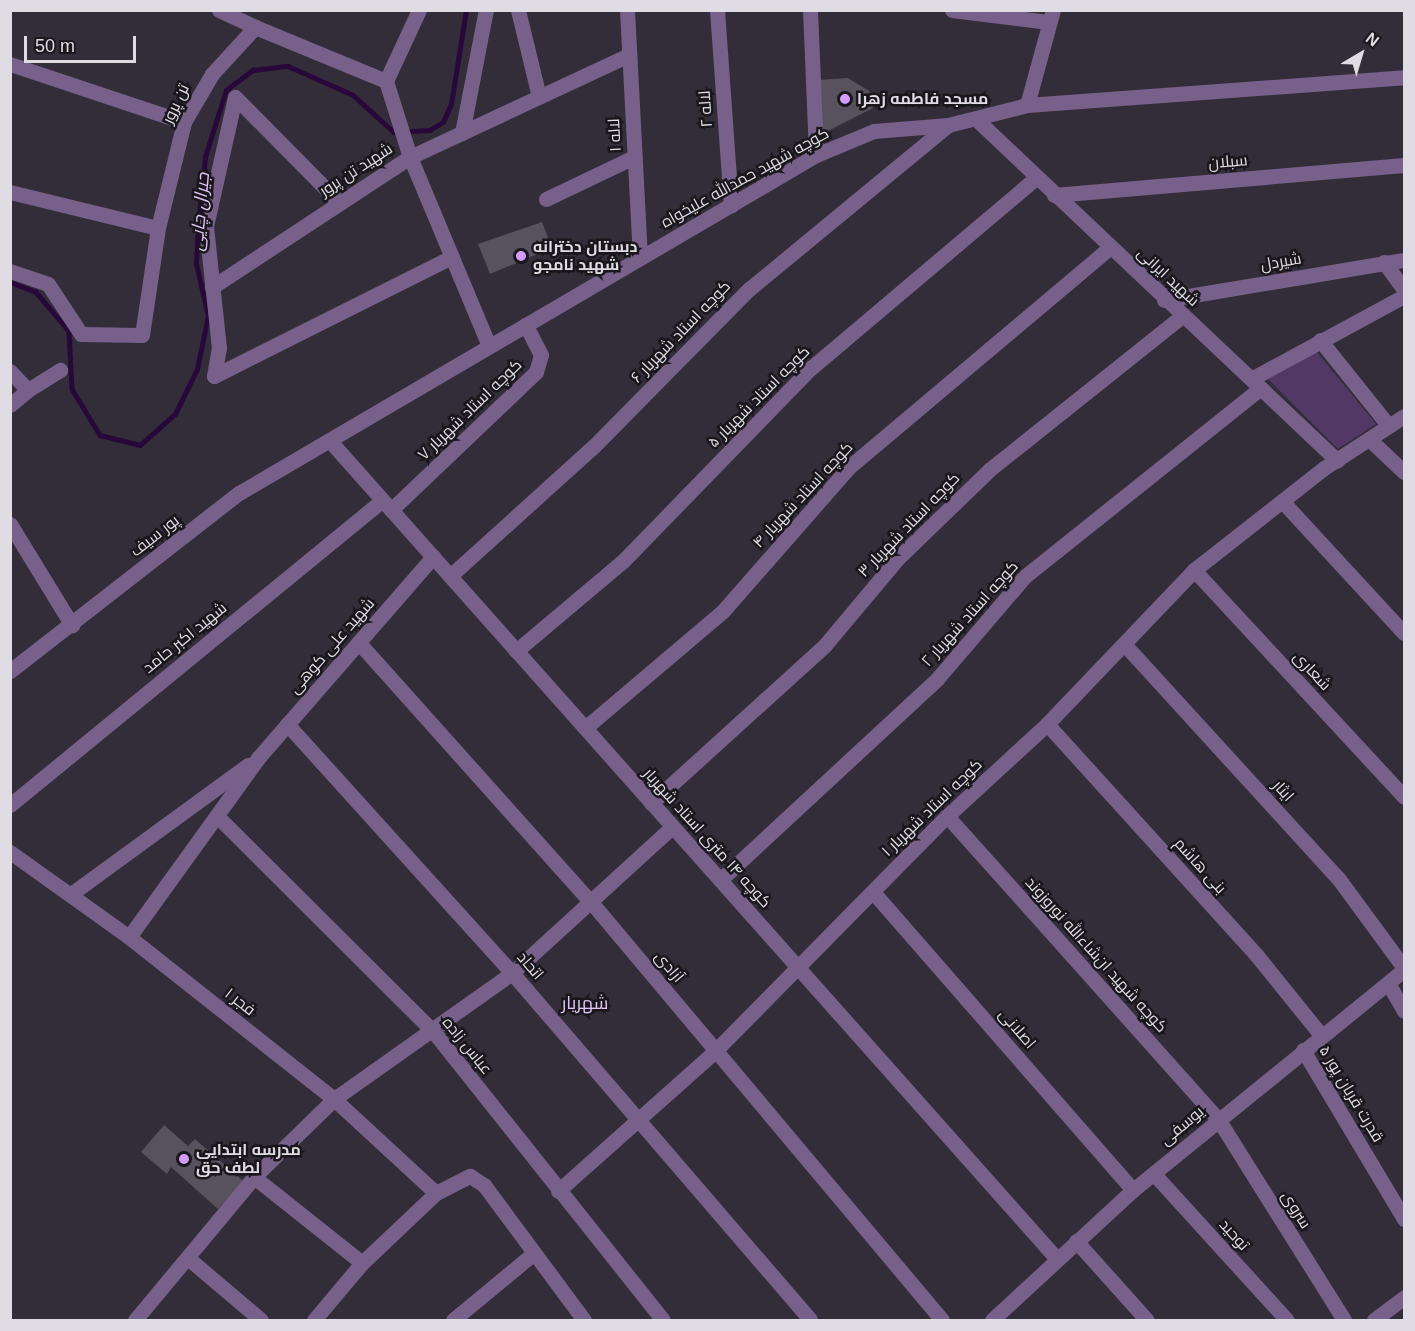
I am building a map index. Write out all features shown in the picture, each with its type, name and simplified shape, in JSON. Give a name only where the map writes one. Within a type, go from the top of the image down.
[{"type":"street","points":[[219,10],[386,81]]},
{"type":"street","points":[[419,10],[386,81],[410,157],[629,55]]},
{"type":"street","points":[[462,133],[486,10]]},
{"type":"street","points":[[518,10],[539,97]]},
{"type":"street","name":"لاله ۱","points":[[627,10],[640,258]]},
{"type":"street","points":[[810,10],[816,155]]},
{"type":"street","points":[[952,10],[1051,16],[1027,105]]},
{"type":"street","name":"لاله ۲","points":[[717,11],[731,206]]},
{"type":"street","name":"تن پرور","points":[[10,271],[48,284],[81,334],[142,335],[158,228],[184,122],[212,74],[255,27]]},
{"type":"street","points":[[10,64],[184,122]]},
{"type":"street","name":"کوچه شهید حمدالله علیخواه","points":[[330,441],[489,345],[816,155],[874,131],[948,125],[1027,105],[1404,78]]},
{"type":"street","points":[[339,202],[235,97],[206,226],[219,348],[214,376],[452,256]]},
{"type":"street","name":"شهید ایرانی","points":[[976,119],[1164,300],[1183,315],[1337,460]]},
{"type":"street","name":"کوچه استاد شهریار ۶","points":[[450,576],[593,447],[748,290],[948,125]]},
{"type":"street","name":"شهید تن پرور","points":[[212,287],[410,157],[489,345]]},
{"type":"street","points":[[546,199],[634,157]]},
{"type":"street","name":"سبلان","points":[[1054,195],[1404,165]]},
{"type":"street","name":"کوچه استاد شهریار ۵","points":[[516,651],[624,560],[811,368],[1036,178]]},
{"type":"street","points":[[10,192],[158,228]]},
{"type":"street","name":"کوچه استاد شهریار ۴","points":[[585,728],[723,611],[848,468],[1110,247]]},
{"type":"street","name":"شیردل","points":[[1164,300],[1404,260]]},
{"type":"street","points":[[1384,262],[1404,290]]},
{"type":"street","name":"کوچه استاد شهریار ۲","points":[[720,880],[937,679],[1024,577],[1256,383],[1320,340],[1404,296]]},
{"type":"street","name":"کوچه استاد شهریار ۳","points":[[651,802],[825,645],[898,558],[990,470],[1183,315]]},
{"type":"street","name":"کوچه استاد شهریار ۷","points":[[387,505],[536,372],[541,355],[526,325]]},
{"type":"street","points":[[1320,340],[1389,426]]},
{"type":"street","points":[[10,405],[28,390],[60,370]]},
{"type":"street","points":[[10,371],[28,390]]},
{"type":"street","name":"کوچه استاد شهریار ۱","points":[[558,1191],[641,1121],[715,1051],[947,816],[1047,724],[1125,645],[1194,570],[1337,460],[1404,416]]},
{"type":"street","points":[[1369,439],[1404,472]]},
{"type":"street","name":"کوچه ۱۴ متری استاد شهریار","points":[[330,441],[1057,1259]]},
{"type":"street","name":"پور سیف","points":[[10,670],[72,625],[239,493],[330,441]]},
{"type":"street","points":[[1282,501],[1404,633]]},
{"type":"street","name":"شهید اکبر حامد","points":[[10,805],[387,505]]},
{"type":"street","points":[[10,524],[72,625]]},
{"type":"street","name":"شهید علی کوهی","points":[[129,937],[218,817],[258,758],[360,644],[433,557]]},
{"type":"street","name":"شعاری","points":[[1194,570],[1404,797]]},
{"type":"street","name":"آزادی","points":[[360,644],[591,902],[942,1320]]},
{"type":"street","name":"ایثار","points":[[1125,645],[1338,878],[1404,969]]},
{"type":"street","name":"اتحاد","points":[[287,724],[512,973],[810,1320]]},
{"type":"street","name":"بنی هاشم","points":[[1047,724],[1258,957],[1321,1035]]},
{"type":"street","name":"شهید علی کوهی","points":[[71,894],[258,758]]},
{"type":"street","name":"کوچه شهید ان‌شاءالله نوروزوند","points":[[947,816],[1218,1119]]},
{"type":"street","name":"عباس زاده","points":[[218,817],[433,1031],[558,1191],[663,1320]]},
{"type":"street","points":[[135,1320],[189,1259],[254,1177],[334,1099],[512,973],[672,826]]},
{"type":"street","name":"فجر ۱","points":[[10,852],[129,937],[334,1099],[436,1193]]},
{"type":"street","name":"اصلانی","points":[[873,892],[1133,1190]]},
{"type":"street","name":"یوسفی","points":[[996,1319],[1076,1241],[1133,1190],[1404,969]]},
{"type":"street","points":[[1388,983],[1404,1011]]},
{"type":"street","name":"قدرت قربان پور ۵","points":[[1304,1050],[1404,1219]]},
{"type":"street","name":"سروی","points":[[1218,1119],[1344,1320]]},
{"type":"street","name":"توحید","points":[[1154,1174],[1287,1320]]},
{"type":"street","points":[[314,1320],[362,1263],[436,1193],[471,1176],[484,1185],[584,1320]]},
{"type":"street","points":[[254,1177],[362,1263]]},
{"type":"street","points":[[1076,1241],[1147,1320]]},
{"type":"street","points":[[453,1320],[534,1253]]},
{"type":"street","points":[[189,1259],[261,1320]]},
{"type":"street","points":[[1374,1320],[1404,1297]]},
{"type":"shaded area","points":[[1312,346],[1376,424],[1338,449],[1266,377]]},
{"type":"building","name":"مسجد فاطمه زهرا","points":[[848,78],[869,91],[873,108],[820,135],[818,80]]},
{"type":"building","points":[[542,222],[552,248],[490,274],[478,244]]},
{"type":"building","name":"مدرسه ابتدایی لطف حق","points":[[164,1125],[188,1146],[195,1139],[243,1181],[218,1209],[171,1167],[167,1174],[141,1152]]},
{"type":"waterway","name":"جیرال چایی","points":[[10,282],[36,292],[69,331],[72,389],[100,435],[140,445],[175,414],[197,369],[208,316],[196,264],[198,223],[205,157],[226,90],[253,70],[288,66],[353,95],[394,132],[430,130],[443,122],[451,104],[466,10]]},
{"type":"place","name":"مسجد فاطمه زهرا","points":[[845,99]]},
{"type":"place","name":"دبستان دخترانه شهید نامجو","points":[[521,256]]},
{"type":"place","name":"مدرسه ابتدایی لطف حق","points":[[184,1159]]},
{"type":"district","name":"شهریار","points":[[585,1003]]}]
